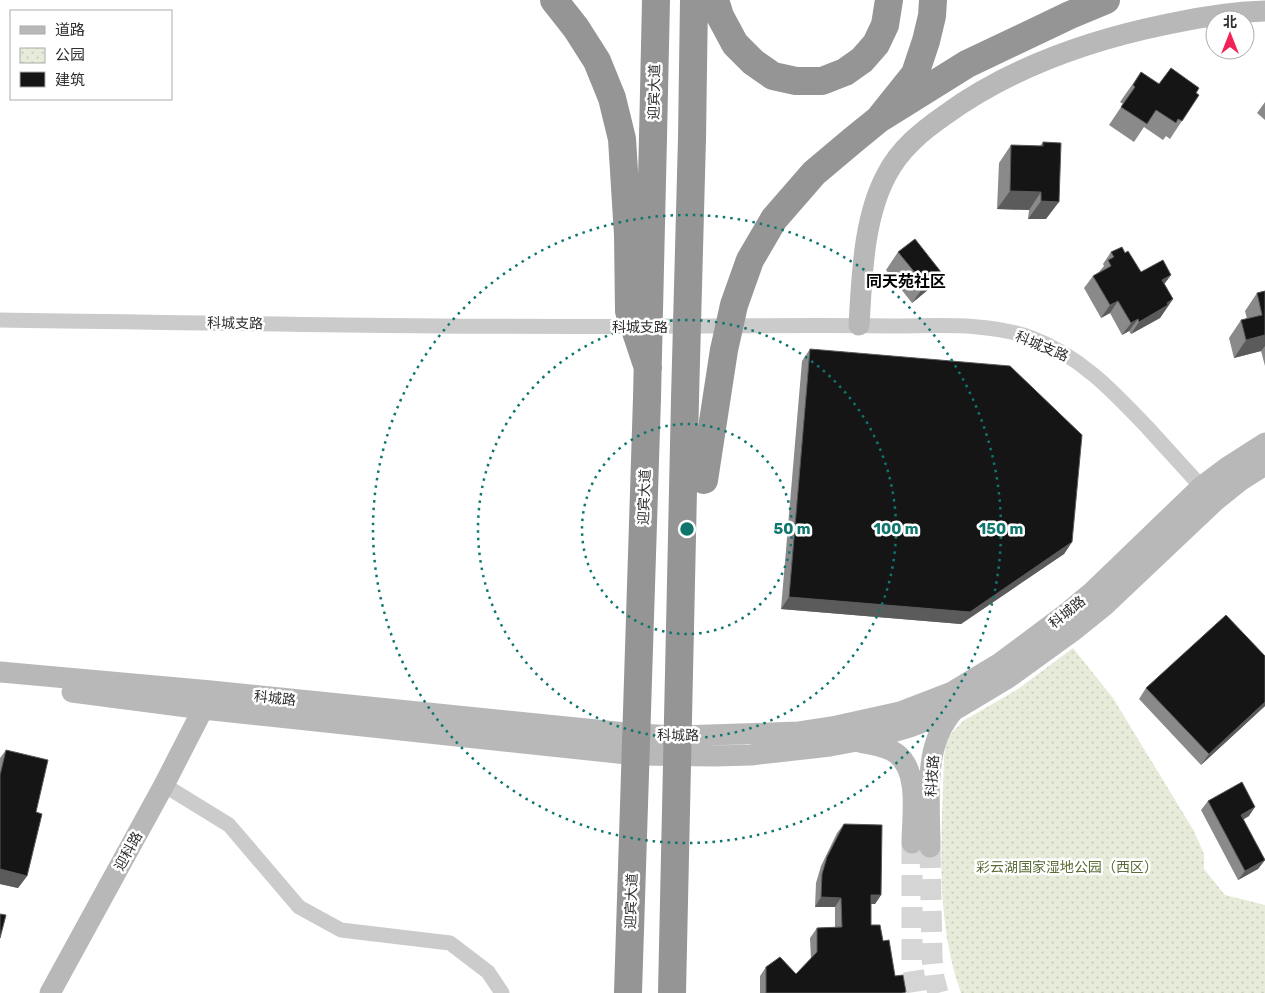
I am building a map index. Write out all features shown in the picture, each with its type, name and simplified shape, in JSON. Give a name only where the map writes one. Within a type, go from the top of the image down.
[{"type":"highway","points":[[554,0],[576,28],[597,61],[612,98],[622,139],[628,234],[629,311],[648,368]]},
{"type":"highway","name":"迎宾大道","points":[[628,993],[648,368],[656,0]]},
{"type":"highway","points":[[672,993],[694,0]]},
{"type":"highway","points":[[716,0],[720,16],[735,44],[752,62],[773,76],[796,81],[822,81],[845,72],[862,60],[876,44],[885,25],[889,0]]},
{"type":"highway","points":[[879,120],[915,74],[932,16],[932,0]]},
{"type":"highway","points":[[682,577],[704,480],[724,350],[734,306],[750,260],[774,219],[814,174],[852,140],[879,120],[967,64],[1106,0]]},
{"type":"highway","points":[[633,841],[644,815],[657,813],[664,818],[666,826],[666,922],[673,962]]},
{"type":"main road","points":[[859,326],[866,242],[878,194],[886,174],[898,156],[933,123],[1012,74],[1099,41],[1204,16],[1265,11]]},
{"type":"main road","name":"科城路","points":[[0,686],[80,693],[204,709],[678,746],[750,755],[822,747],[873,738],[953,711],[1008,678],[1073,631],[1104,606],[1208,494],[1229,466],[1265,443]]},
{"type":"main road","name":"科城路","points":[[678,746],[832,728],[900,712],[952,692],[1000,663],[1063,616],[1208,494],[1240,481],[1265,465]]},
{"type":"main road","name":"科城路","points":[[0,672],[155,686],[636,744]]},
{"type":"main road","name":"迎科路","points":[[50,993],[164,786],[204,709]]},
{"type":"main road","name":"科技路","points":[[855,741],[892,751],[907,766],[911,774],[921,845],[933,750],[939,732],[953,711]]},
{"type":"street","name":"科城支路","points":[[0,320],[606,327],[958,326],[991,329],[1032,338],[1076,360],[1113,392],[1208,494]]},
{"type":"street","points":[[164,786],[230,825],[299,908],[341,930],[450,943],[488,972],[502,993]]},
{"type":"green space","name":"彩云湖国家湿地公园（西区）","points":[[1073,648],[1113,698],[1194,831],[1204,854],[1204,869],[1225,895],[1265,905],[1265,993],[961,993],[952,964],[943,906],[941,846],[946,743],[948,737],[963,721],[1018,689]]},
{"type":"building","points":[[1171,68],[1199,88],[1196,93],[1199,95],[1182,121],[1178,119],[1176,123],[1156,110],[1147,124],[1121,107],[1135,87],[1133,85],[1141,72],[1159,84]]},
{"type":"building","points":[[1043,142],[1061,143],[1059,202],[1041,201],[1041,192],[1010,191],[1011,145],[1043,146]]},
{"type":"building","points":[[915,239],[941,272],[925,285],[898,252]]},
{"type":"building","points":[[1122,247],[1125,253],[1128,251],[1141,272],[1163,260],[1171,275],[1162,280],[1173,299],[1167,303],[1168,305],[1139,322],[1138,319],[1131,323],[1118,301],[1110,305],[1093,276],[1111,266],[1108,260],[1114,257],[1111,252]]},
{"type":"building","points":[[1265,291],[1265,335],[1246,340],[1241,320],[1262,315],[1257,293]]},
{"type":"building","points":[[810,349],[1010,366],[1082,435],[1072,542],[970,612],[789,597]]},
{"type":"building","points":[[1226,615],[1265,656],[1265,702],[1209,754],[1146,688]]},
{"type":"building","points":[[6,750],[48,760],[36,812],[42,814],[27,876],[0,869],[0,775]]},
{"type":"building","points":[[1242,782],[1255,807],[1241,815],[1265,860],[1245,871],[1208,801]]},
{"type":"building","points":[[844,824],[882,825],[881,895],[871,895],[871,925],[880,925],[883,941],[889,940],[895,976],[903,975],[906,992],[766,993],[766,967],[780,957],[796,974],[817,952],[817,928],[842,927],[841,898],[821,897],[822,874],[827,857]]},
{"type":"building","points":[[0,914],[6,915],[0,938]]},
{"type":"tunnel","points":[[912,843],[912,962],[917,993]]},
{"type":"tunnel","points":[[930,847],[932,958],[938,993]]},
{"type":"district","name":"同天苑社区","points":[[906,281]]}]
